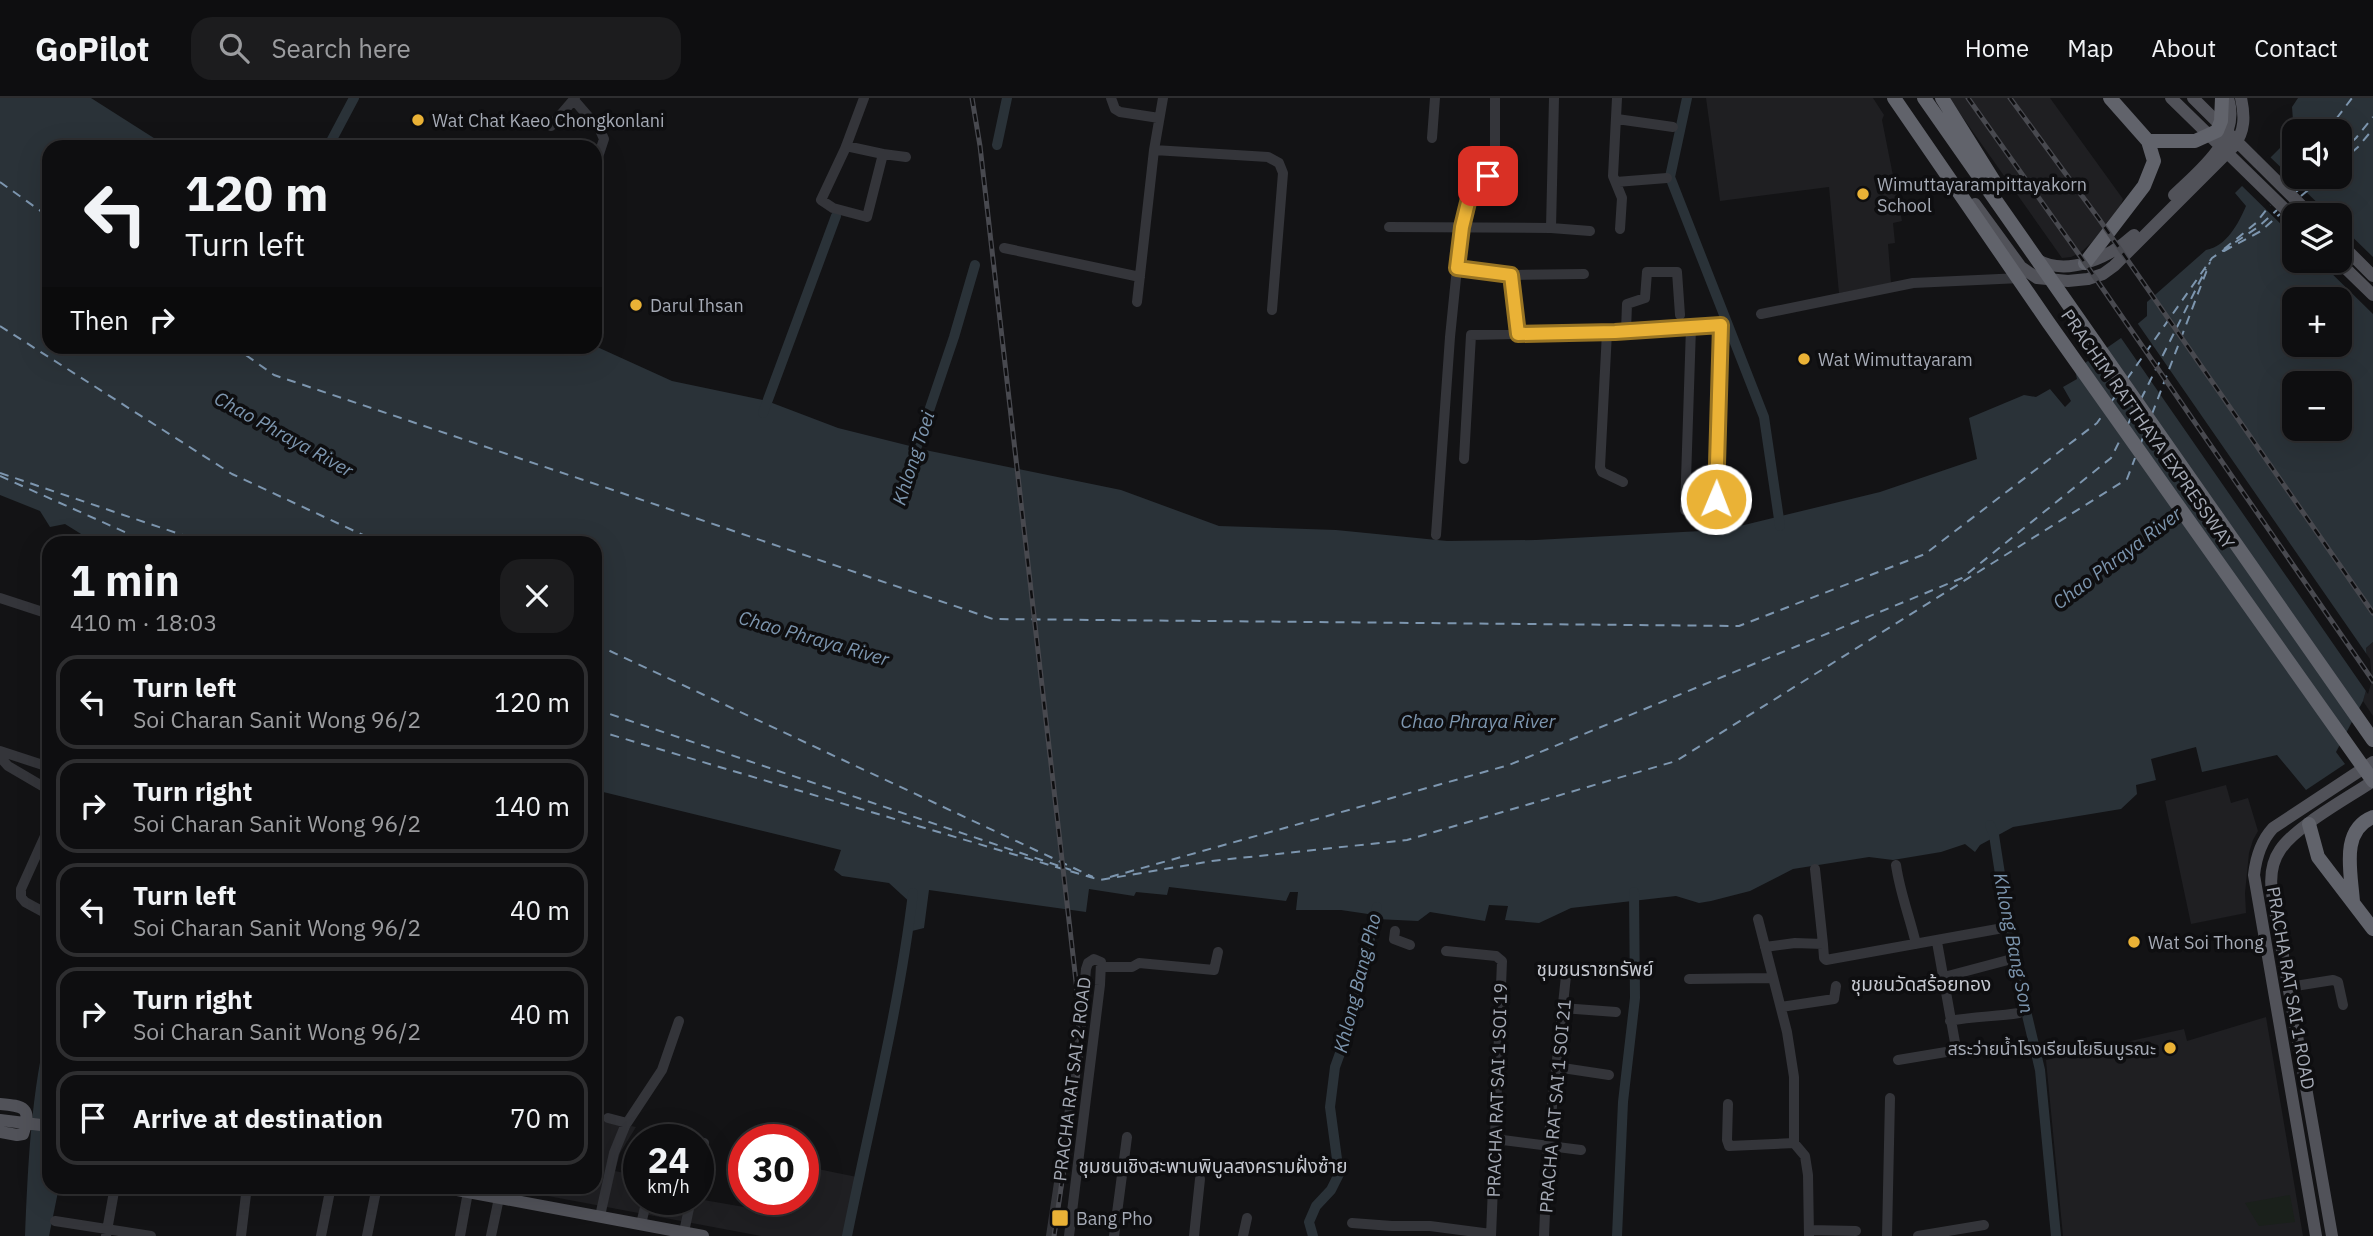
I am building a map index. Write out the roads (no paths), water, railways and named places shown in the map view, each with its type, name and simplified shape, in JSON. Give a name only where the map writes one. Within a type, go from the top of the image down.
[{"type":"highway","name":"PRACHIM RATTHAYA EXPRESSWAY","points":[[1896,98],[2048,322],[2373,781]]},
{"type":"highway","name":"PRACHIM RATTHAYA EXPRESSWAY","points":[[1922,98],[2373,740]]},
{"type":"highway","points":[[1942,98],[2010,207],[2022,237]]},
{"type":"highway","points":[[2085,263],[2144,186],[2154,161],[2148,141],[2109,98]]},
{"type":"highway","points":[[2148,141],[2195,141],[2217,131],[2221,121],[2222,98]]},
{"type":"highway","points":[[2353,902],[2350,847],[2353,833],[2361,821],[2373,817]]},
{"type":"highway","points":[[2311,822],[2318,857],[2373,929]]},
{"type":"main road","points":[[1896,98],[2021,267],[2035,277],[2068,281],[2088,279],[2103,274],[2113,266],[2234,146],[2241,135],[2244,121],[2241,98]]},
{"type":"main road","points":[[1922,98],[1996,212],[2031,256],[2042,263],[2068,265],[2106,256],[2122,246],[2214,154],[2227,136],[2231,121],[2228,98]]},
{"type":"main road","points":[[2171,98],[2282,206]]},
{"type":"main road","points":[[2193,98],[2299,203]]},
{"type":"main road","points":[[2352,255],[2373,276]]},
{"type":"main road","points":[[2350,273],[2373,295]]},
{"type":"main road","name":"PRACHA RAT SAI 1 ROAD","points":[[2316,1236],[2253,876],[2255,862],[2265,836],[2273,828],[2373,762]]},
{"type":"main road","name":"PRACHA RAT SAI 1 ROAD","points":[[2332,1236],[2272,893],[2272,871],[2283,845],[2311,822],[2373,781]]},
{"type":"main road","points":[[2285,1059],[2294,1063],[2301,1056]]},
{"type":"main road","points":[[2290,1090],[2298,1083],[2306,1086]]},
{"type":"main road","points":[[0,1104],[20,1105],[27,1114],[23,1134],[0,1132]]},
{"type":"main road","points":[[0,1120],[42,1125]]},
{"type":"main road","points":[[478,1194],[641,1224],[662,1232],[684,1232],[703,1236]]},
{"type":"street","points":[[864,98],[821,200],[833,208],[867,217],[883,154]]},
{"type":"street","points":[[1111,98],[1115,109],[1120,112],[1160,118]]},
{"type":"street","points":[[1137,302],[1154,150],[1163,98]]},
{"type":"street","points":[[1432,138],[1435,98]]},
{"type":"street","points":[[1436,534],[1450,337],[1462,227],[1473,186],[1492,173],[1496,165],[1496,98]]},
{"type":"street","points":[[1551,228],[1554,98]]},
{"type":"street","points":[[1617,98],[1614,176],[1622,198],[1620,229]]},
{"type":"street","points":[[551,126],[575,99],[600,130],[604,139],[602,145]]},
{"type":"street","points":[[1617,119],[1672,127]]},
{"type":"street","points":[[846,146],[906,157]]},
{"type":"street","points":[[1154,150],[1268,157],[1282,166],[1272,310]]},
{"type":"street","points":[[1615,182],[1667,178]]},
{"type":"street","points":[[1389,227],[1551,228],[1590,231]]},
{"type":"street","points":[[1004,248],[1140,277]]},
{"type":"street","points":[[1457,268],[1511,275],[1584,274]]},
{"type":"street","points":[[1626,331],[1627,304],[1645,298],[1647,272],[1677,272],[1680,314]]},
{"type":"street","points":[[1511,275],[1518,334]]},
{"type":"street","points":[[1761,314],[1913,283],[2035,277]]},
{"type":"street","points":[[1464,459],[1471,335],[1606,332],[1723,325],[1716,499]]},
{"type":"street","points":[[1685,510],[1691,327]]},
{"type":"street","points":[[1606,332],[1600,467],[1607,475],[1623,482]]},
{"type":"street","points":[[0,598],[42,612]]},
{"type":"street","points":[[0,751],[42,765]]},
{"type":"street","points":[[0,757],[8,766],[42,786]]},
{"type":"street","points":[[42,842],[21,889],[21,897],[25,902],[42,911]]},
{"type":"street","points":[[1896,865],[1899,889],[1916,944]]},
{"type":"street","points":[[1815,869],[1826,960],[2003,929]]},
{"type":"street","points":[[1758,919],[1781,1007],[1794,1077],[1794,1143],[1805,1156],[1809,1233],[1856,1231]]},
{"type":"street","points":[[1395,931],[1394,939],[1410,945]]},
{"type":"street","points":[[1898,1060],[1956,1049],[1937,942]]},
{"type":"street","points":[[1765,947],[1795,943],[1823,944]]},
{"type":"street","name":"PRACHA RAT SAI 1 SOI 19","points":[[1446,951],[1496,956],[1502,961],[1491,1235]]},
{"type":"street","points":[[1102,967],[1132,967],[1142,963],[1214,970],[1218,952]]},
{"type":"street","name":"PRACHA RAT SAI 2 ROAD","points":[[1051,1236],[1079,1049],[1086,969],[1088,963],[1094,959],[1101,962],[1102,967],[1069,1236]]},
{"type":"street","points":[[1944,977],[2008,960]]},
{"type":"street","name":"PRACHA RAT SAI 1 SOI 21","points":[[1544,1236],[1548,1147],[1566,976]]},
{"type":"street","points":[[1689,979],[1773,978]]},
{"type":"street","points":[[2289,987],[2333,980],[2338,982],[2343,1005]]},
{"type":"street","points":[[1781,1007],[1834,999],[1836,985]]},
{"type":"street","points":[[1562,1008],[1616,1013]]},
{"type":"street","points":[[1950,1021],[1978,1015],[1990,1017],[2019,1013]]},
{"type":"street","points":[[600,1216],[614,1153],[627,1123],[662,1070],[679,1021]]},
{"type":"street","points":[[1556,1067],[1609,1075]]},
{"type":"street","points":[[1887,1236],[1890,1098]]},
{"type":"street","points":[[1728,1104],[1729,1146],[1794,1143]]},
{"type":"street","points":[[608,1118],[627,1123]]},
{"type":"street","points":[[1114,1236],[1127,1137]]},
{"type":"street","points":[[1495,1139],[1581,1150]]},
{"type":"street","points":[[1194,1236],[1200,1179]]},
{"type":"street","points":[[107,1233],[114,1194]]},
{"type":"street","points":[[242,1236],[246,1194]]},
{"type":"street","points":[[321,1236],[329,1194]]},
{"type":"street","points":[[367,1236],[375,1194]]},
{"type":"street","points":[[460,1236],[468,1194]]},
{"type":"street","points":[[516,1201],[518,1194]]},
{"type":"street","points":[[491,1236],[499,1198]]},
{"type":"street","points":[[641,1224],[643,1215]]},
{"type":"street","points":[[684,1232],[688,1215]]},
{"type":"street","points":[[1243,1236],[1247,1217]]},
{"type":"street","points":[[55,1221],[107,1233],[151,1236]]},
{"type":"street","points":[[1352,1223],[1392,1227],[1430,1226],[1491,1235]]},
{"type":"street","points":[[1918,1236],[1984,1225]]},
{"type":"water","name":"Chao Phraya River","points":[[0,98],[91,98],[157,140],[42,140],[42,354],[602,354],[602,349],[672,381],[767,401],[838,428],[930,451],[1121,490],[1219,526],[1336,530],[1447,541],[1536,540],[1736,527],[1880,492],[1977,459],[1969,418],[2024,395],[2036,397],[2050,389],[2065,407],[2071,401],[2063,387],[2077,379],[2075,370],[2147,316],[2147,302],[2206,250],[2226,239],[2246,206],[2235,193],[2282,146],[2282,189],[2352,189],[2352,119],[2293,119],[2292,107],[2298,98],[2373,98],[2373,642],[2366,648],[2369,680],[2363,701],[2336,752],[2345,764],[2306,790],[2277,755],[2202,772],[2196,747],[2151,759],[2156,780],[2136,785],[2137,794],[2121,809],[2013,827],[1980,845],[1975,852],[1965,844],[1941,852],[1893,860],[1869,857],[1793,869],[1750,891],[1711,901],[1699,903],[1676,896],[1571,908],[1539,923],[1505,920],[1508,906],[1489,905],[1485,921],[1430,912],[1418,921],[1376,919],[1370,926],[1368,914],[1341,910],[1296,910],[1298,892],[1290,892],[1286,901],[1169,887],[1167,895],[1136,892],[1134,896],[1089,889],[1086,912],[929,890],[924,928],[908,932],[912,925],[913,905],[889,883],[842,876],[834,870],[841,850],[602,792],[602,536],[84,536],[65,524],[50,527],[40,511],[0,495]]},
{"type":"water","points":[[42,1052],[42,1194],[58,1194],[49,1236],[25,1236],[29,1155]]},
{"type":"waterway","points":[[332,140],[354,98]]},
{"type":"waterway","name":"Khlong Toei","points":[[997,145],[1007,98]]},
{"type":"waterway","points":[[1687,98],[1670,177],[1764,417],[1780,526]]},
{"type":"waterway","points":[[763,413],[836,216]]},
{"type":"waterway","name":"Khlong Toei","points":[[913,458],[975,265]]},
{"type":"waterway","name":"Khlong Bang Son","points":[[1990,825],[1994,835],[2012,952],[2040,1070],[2056,1236]]},
{"type":"waterway","points":[[1617,1236],[1623,1102],[1635,998],[1634,892]]},
{"type":"waterway","points":[[847,1236],[892,1022],[913,893]]},
{"type":"waterway","name":"Khlong Bang Pho","points":[[1313,1236],[1309,1222],[1316,1206],[1331,1190],[1339,1174],[1330,1107],[1335,1067],[1351,1023],[1357,984],[1363,971],[1377,907]]},
{"type":"railway","points":[[972,98],[980,146],[1081,1025],[1078,1071],[1054,1236]]},
{"type":"railway","points":[[1968,98],[2373,681]]},
{"type":"railway","points":[[2010,98],[2099,219],[2373,613]]},
{"type":"place","name":"Wat Chat Kaeo Chongkonlani","points":[[418,120]]},
{"type":"place","name":"Wimuttayarampittayakorn School","points":[[1863,194]]},
{"type":"place","name":"Darul Ihsan","points":[[636,305]]},
{"type":"place","name":"Wat Wimuttayaram","points":[[1804,359]]},
{"type":"place","name":"Wat Soi Thong","points":[[2134,942]]},
{"type":"place","name":"สระว่ายนํ้าโรงเรียนโยธินบูรณะ","points":[[2170,1048]]},
{"type":"place","name":"Bang Pho","points":[[1060,1218]]},
{"type":"district","name":"ชุมชนราชทรัพย์","points":[[1595,969]]},
{"type":"district","name":"ชุมชนวัดสร้อยทอง","points":[[1921,984]]},
{"type":"district","name":"ชุมชนเชิงสะพานพิบูลสงครามฝั่งซ้าย","points":[[1213,1166]]}]
